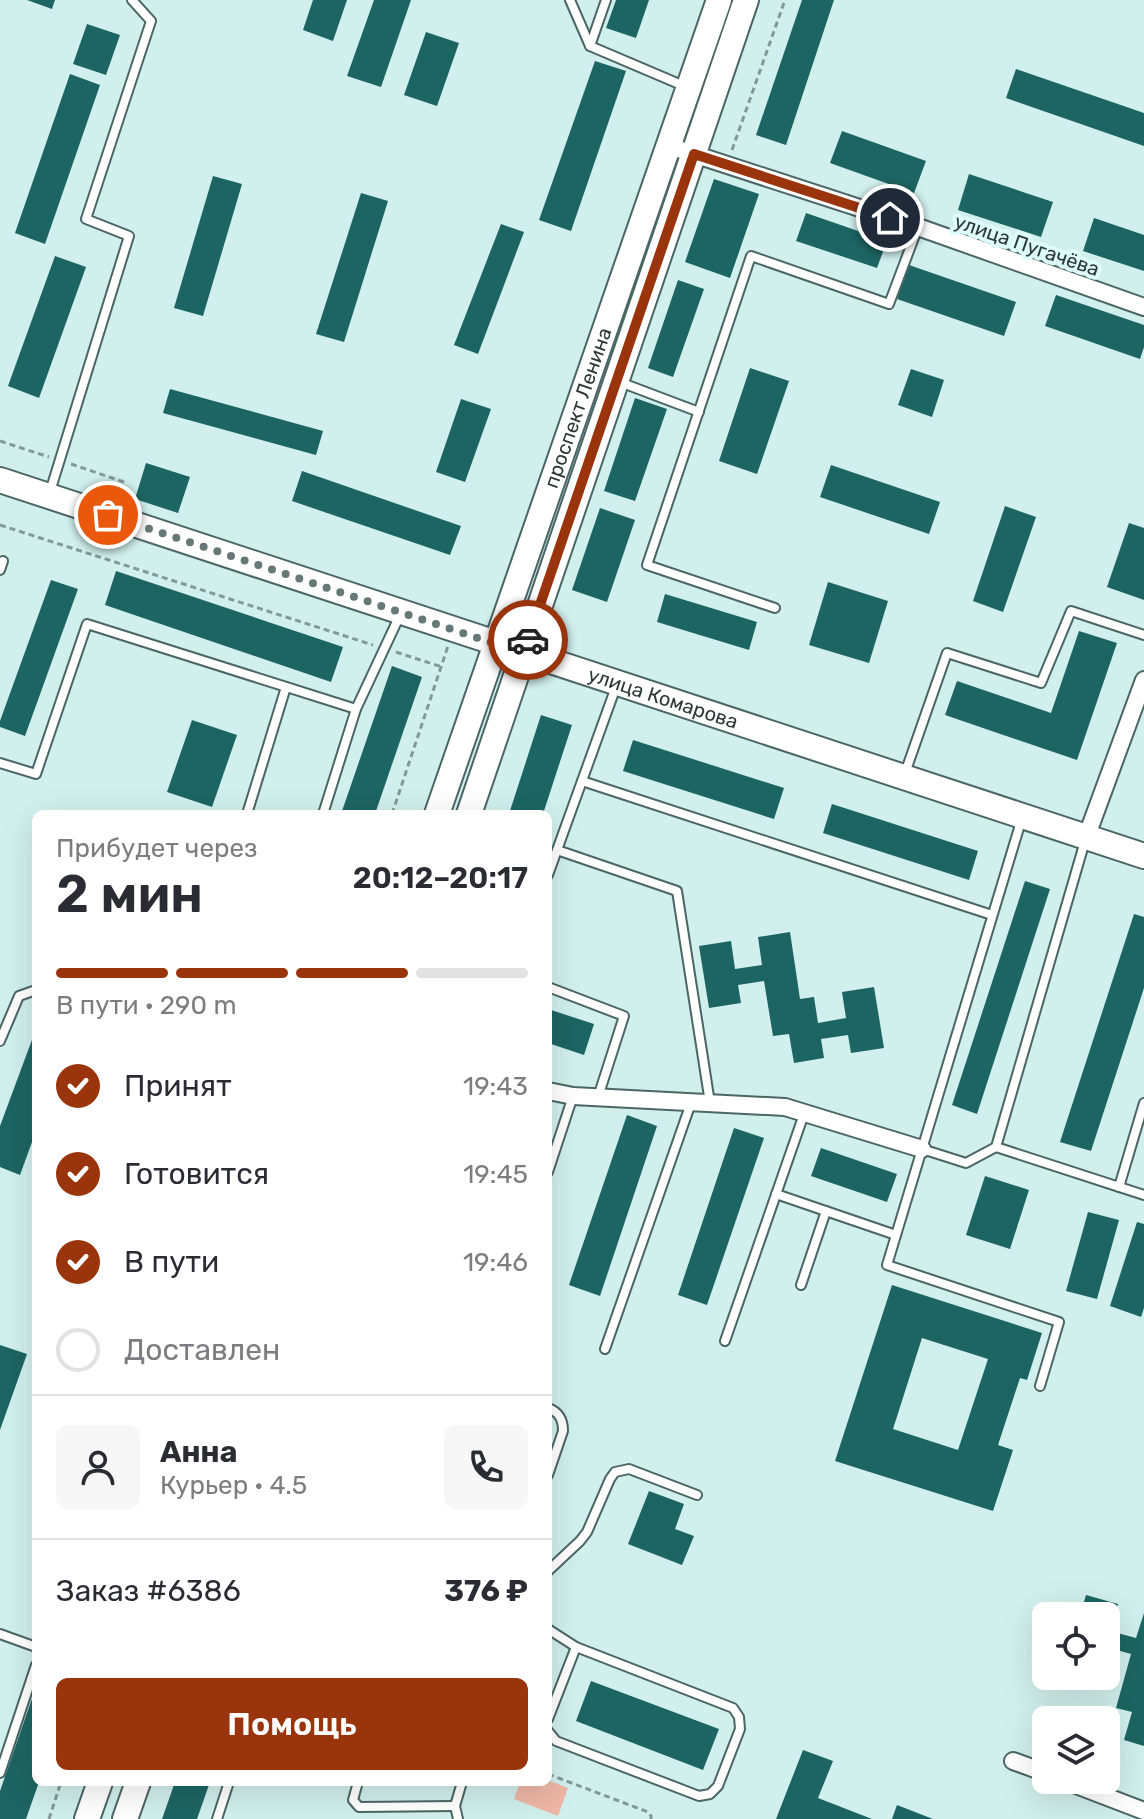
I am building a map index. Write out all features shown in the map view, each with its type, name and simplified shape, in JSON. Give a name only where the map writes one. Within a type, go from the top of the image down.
[{"type":"street","name":"проспект Ленина","points":[[438,810],[719,0]]},
{"type":"street","name":"проспект Ленина","points":[[470,810],[746,0]]},
{"type":"street","name":"улица Пугачёва","points":[[669,146],[918,227],[1144,307]]},
{"type":"street","name":"улица Комарова","points":[[0,480],[1144,856]]},
{"type":"street","points":[[1086,838],[1144,680]]},
{"type":"street","points":[[552,1092],[573,1096],[785,1107],[922,1149]]},
{"type":"street","points":[[1013,1761],[1032,1768]]},
{"type":"street","points":[[87,1819],[99,1786]]},
{"type":"street","points":[[125,1819],[137,1786]]},
{"type":"street","points":[[1100,1794],[1144,1811]]},
{"type":"lane","points":[[49,496],[129,236],[86,219],[151,21],[132,0]]},
{"type":"lane","points":[[570,0],[590,46],[689,88]]},
{"type":"lane","points":[[590,46],[606,0]]},
{"type":"lane","points":[[775,608],[647,565],[751,256],[889,304],[918,227]]},
{"type":"lane","points":[[616,381],[699,412]]},
{"type":"lane","points":[[903,778],[947,653],[1041,683],[1071,611],[1144,635]]},
{"type":"lane","points":[[324,810],[356,709],[401,612]]},
{"type":"lane","points":[[0,763],[36,774],[87,624],[356,709]]},
{"type":"lane","points":[[552,864],[618,684]]},
{"type":"lane","points":[[248,810],[286,687]]},
{"type":"lane","points":[[582,781],[992,915]]},
{"type":"lane","points":[[1022,817],[887,1265],[1059,1322],[1040,1386]]},
{"type":"lane","points":[[922,1149],[966,1163],[996,1147],[1086,838]]},
{"type":"lane","points":[[557,850],[677,891],[710,1103]]},
{"type":"lane","points":[[552,989],[624,1016],[598,1097]]},
{"type":"lane","points":[[0,1041],[19,996],[32,991]]},
{"type":"lane","points":[[552,1160],[573,1096]]},
{"type":"lane","points":[[605,1349],[692,1102]]},
{"type":"lane","points":[[1119,1187],[1144,1103]]},
{"type":"lane","points":[[725,1341],[804,1113]]},
{"type":"lane","points":[[996,1147],[1144,1195]]},
{"type":"lane","points":[[776,1194],[896,1235]]},
{"type":"lane","points":[[801,1285],[826,1211]]},
{"type":"lane","points":[[552,1410],[560,1415],[563,1424],[552,1463]]},
{"type":"lane","points":[[552,1567],[593,1523],[615,1472],[629,1469],[697,1495]]},
{"type":"lane","points":[[552,1632],[576,1647],[733,1708],[739,1717],[740,1729],[718,1786],[710,1794],[699,1796],[556,1741],[552,1736]]},
{"type":"lane","points":[[0,1634],[32,1646]]},
{"type":"lane","points":[[552,1709],[576,1647]]},
{"type":"lane","points":[[0,1773],[32,1677]]},
{"type":"lane","points":[[217,1819],[228,1786]]},
{"type":"lane","points":[[357,1786],[353,1800],[359,1807],[455,1806]]},
{"type":"lane","points":[[458,1819],[455,1806],[461,1786]]},
{"type":"path","points":[[726,165],[785,0]]},
{"type":"path","points":[[0,525],[442,667]]},
{"type":"path","points":[[393,810],[448,646]]},
{"type":"path","points":[[552,1776],[648,1812],[651,1819]]},
{"type":"path","points":[[49,1819],[60,1786]]},
{"type":"shaded area","points":[[552,1782],[568,1788],[558,1816],[514,1799],[519,1786],[552,1786]]},
{"type":"building","points":[[27,0],[55,0],[52,9]]},
{"type":"building","points":[[313,0],[347,0],[333,41],[303,30]]},
{"type":"building","points":[[374,0],[411,0],[381,87],[347,76]]},
{"type":"building","points":[[616,0],[649,0],[636,38],[606,28]]},
{"type":"building","points":[[802,0],[834,0],[786,145],[756,135]]},
{"type":"building","points":[[87,24],[120,35],[106,75],[73,64]]},
{"type":"building","points":[[426,32],[459,43],[437,106],[404,95]]},
{"type":"building","points":[[595,61],[626,71],[571,231],[539,220]]},
{"type":"building","points":[[1016,69],[1144,113],[1144,146],[1006,98]]},
{"type":"building","points":[[70,74],[100,85],[45,244],[15,233]]},
{"type":"building","points":[[842,131],[926,161],[914,193],[830,163]]},
{"type":"building","points":[[969,174],[1053,202],[1041,237],[958,210]]},
{"type":"building","points":[[213,176],[242,184],[203,316],[174,308]]},
{"type":"building","points":[[714,179],[759,194],[730,278],[685,262]]},
{"type":"building","points":[[361,193],[388,201],[344,342],[316,334]]},
{"type":"building","points":[[806,213],[887,241],[877,268],[796,241]]},
{"type":"building","points":[[1094,218],[1144,235],[1144,271],[1083,251]]},
{"type":"building","points":[[501,224],[524,232],[478,354],[454,345]]},
{"type":"building","points":[[55,256],[86,267],[39,398],[8,386]]},
{"type":"building","points":[[909,265],[1016,302],[1004,336],[897,299]]},
{"type":"building","points":[[678,280],[704,289],[673,377],[648,368]]},
{"type":"building","points":[[1056,295],[1144,325],[1144,347],[1140,359],[1045,326]]},
{"type":"building","points":[[750,368],[789,381],[757,474],[719,461]]},
{"type":"building","points":[[911,369],[944,380],[932,417],[898,405]]},
{"type":"building","points":[[170,389],[323,431],[316,455],[163,413]]},
{"type":"building","points":[[635,398],[667,409],[635,501],[604,491]]},
{"type":"building","points":[[461,399],[491,409],[465,482],[436,472]]},
{"type":"building","points":[[146,463],[190,477],[178,513],[135,499]]},
{"type":"building","points":[[831,465],[940,502],[929,534],[820,497]]},
{"type":"building","points":[[302,471],[461,526],[450,555],[292,501]]},
{"type":"building","points":[[1005,506],[1036,517],[1003,612],[973,601]]},
{"type":"building","points":[[600,508],[635,520],[607,602],[572,590]]},
{"type":"building","points":[[1129,523],[1144,528],[1144,600],[1107,587]]},
{"type":"building","points":[[116,571],[343,647],[331,682],[105,605]]},
{"type":"building","points":[[51,580],[78,589],[25,736],[0,727],[0,721]]},
{"type":"building","points":[[828,582],[888,601],[869,663],[809,645]]},
{"type":"building","points":[[665,594],[757,622],[749,650],[657,622]]},
{"type":"building","points":[[1079,631],[1117,643],[1077,760],[945,715],[957,681],[1051,713]]},
{"type":"building","points":[[392,666],[422,677],[376,810],[342,810]]},
{"type":"building","points":[[541,715],[572,725],[544,810],[510,810]]},
{"type":"building","points":[[192,720],[237,735],[212,807],[167,792]]},
{"type":"building","points":[[633,740],[784,788],[774,819],[623,771]]},
{"type":"building","points":[[832,804],[978,851],[969,880],[823,833]]},
{"type":"building","points":[[1025,881],[1050,889],[977,1114],[952,1105]]},
{"type":"building","points":[[1134,914],[1144,917],[1144,988],[1091,1151],[1060,1142]]},
{"type":"building","points":[[790,932],[800,999],[814,997],[818,1023],[846,1018],[842,992],[874,987],[884,1048],[851,1053],[848,1035],[821,1039],[824,1058],[794,1063],[789,1034],[773,1036],[764,981],[738,985],[741,1003],[709,1008],[699,946],[731,941],[735,969],[762,965],[758,937]]},
{"type":"building","points":[[552,1010],[594,1024],[584,1055],[552,1044]]},
{"type":"building","points":[[32,1040],[32,1142],[20,1175],[0,1167],[0,1126]]},
{"type":"building","points":[[627,1115],[657,1126],[600,1296],[569,1285]]},
{"type":"building","points":[[734,1128],[764,1138],[707,1305],[678,1295]]},
{"type":"building","points":[[821,1148],[897,1174],[887,1202],[811,1176]]},
{"type":"building","points":[[985,1176],[1029,1190],[1010,1249],[966,1235]]},
{"type":"building","points":[[1088,1212],[1119,1220],[1097,1299],[1066,1291]]},
{"type":"building","points":[[1137,1222],[1144,1224],[1144,1308],[1141,1317],[1110,1306]]},
{"type":"building","points":[[892,1285],[1042,1333],[1027,1380],[1020,1378],[998,1445],[1013,1450],[993,1511],[835,1461]],"holes":[[[922,1338],[988,1359],[958,1450],[893,1429]]]},
{"type":"building","points":[[0,1345],[27,1354],[0,1430]]},
{"type":"building","points":[[649,1491],[684,1504],[675,1529],[694,1536],[682,1565],[628,1544]]},
{"type":"building","points":[[1086,1595],[1111,1602],[1084,1602]]},
{"type":"building","points":[[1144,1613],[1144,1746],[1124,1740],[1132,1712],[1117,1706],[1131,1654],[1120,1651],[1120,1634],[1136,1638]]},
{"type":"building","points":[[591,1681],[719,1729],[703,1770],[576,1721]]},
{"type":"building","points":[[32,1699],[32,1786],[38,1786],[26,1819],[0,1819],[0,1791]]},
{"type":"building","points":[[803,1750],[833,1761],[818,1798],[872,1819],[776,1819]]},
{"type":"building","points":[[174,1786],[209,1786],[197,1819],[162,1819]]},
{"type":"building","points":[[897,1805],[933,1819],[892,1819]]},
{"type":"way so far","points":[[108,515],[523,653],[528,640]]},
{"type":"route","points":[[528,640],[694,154],[890,218]]}]
